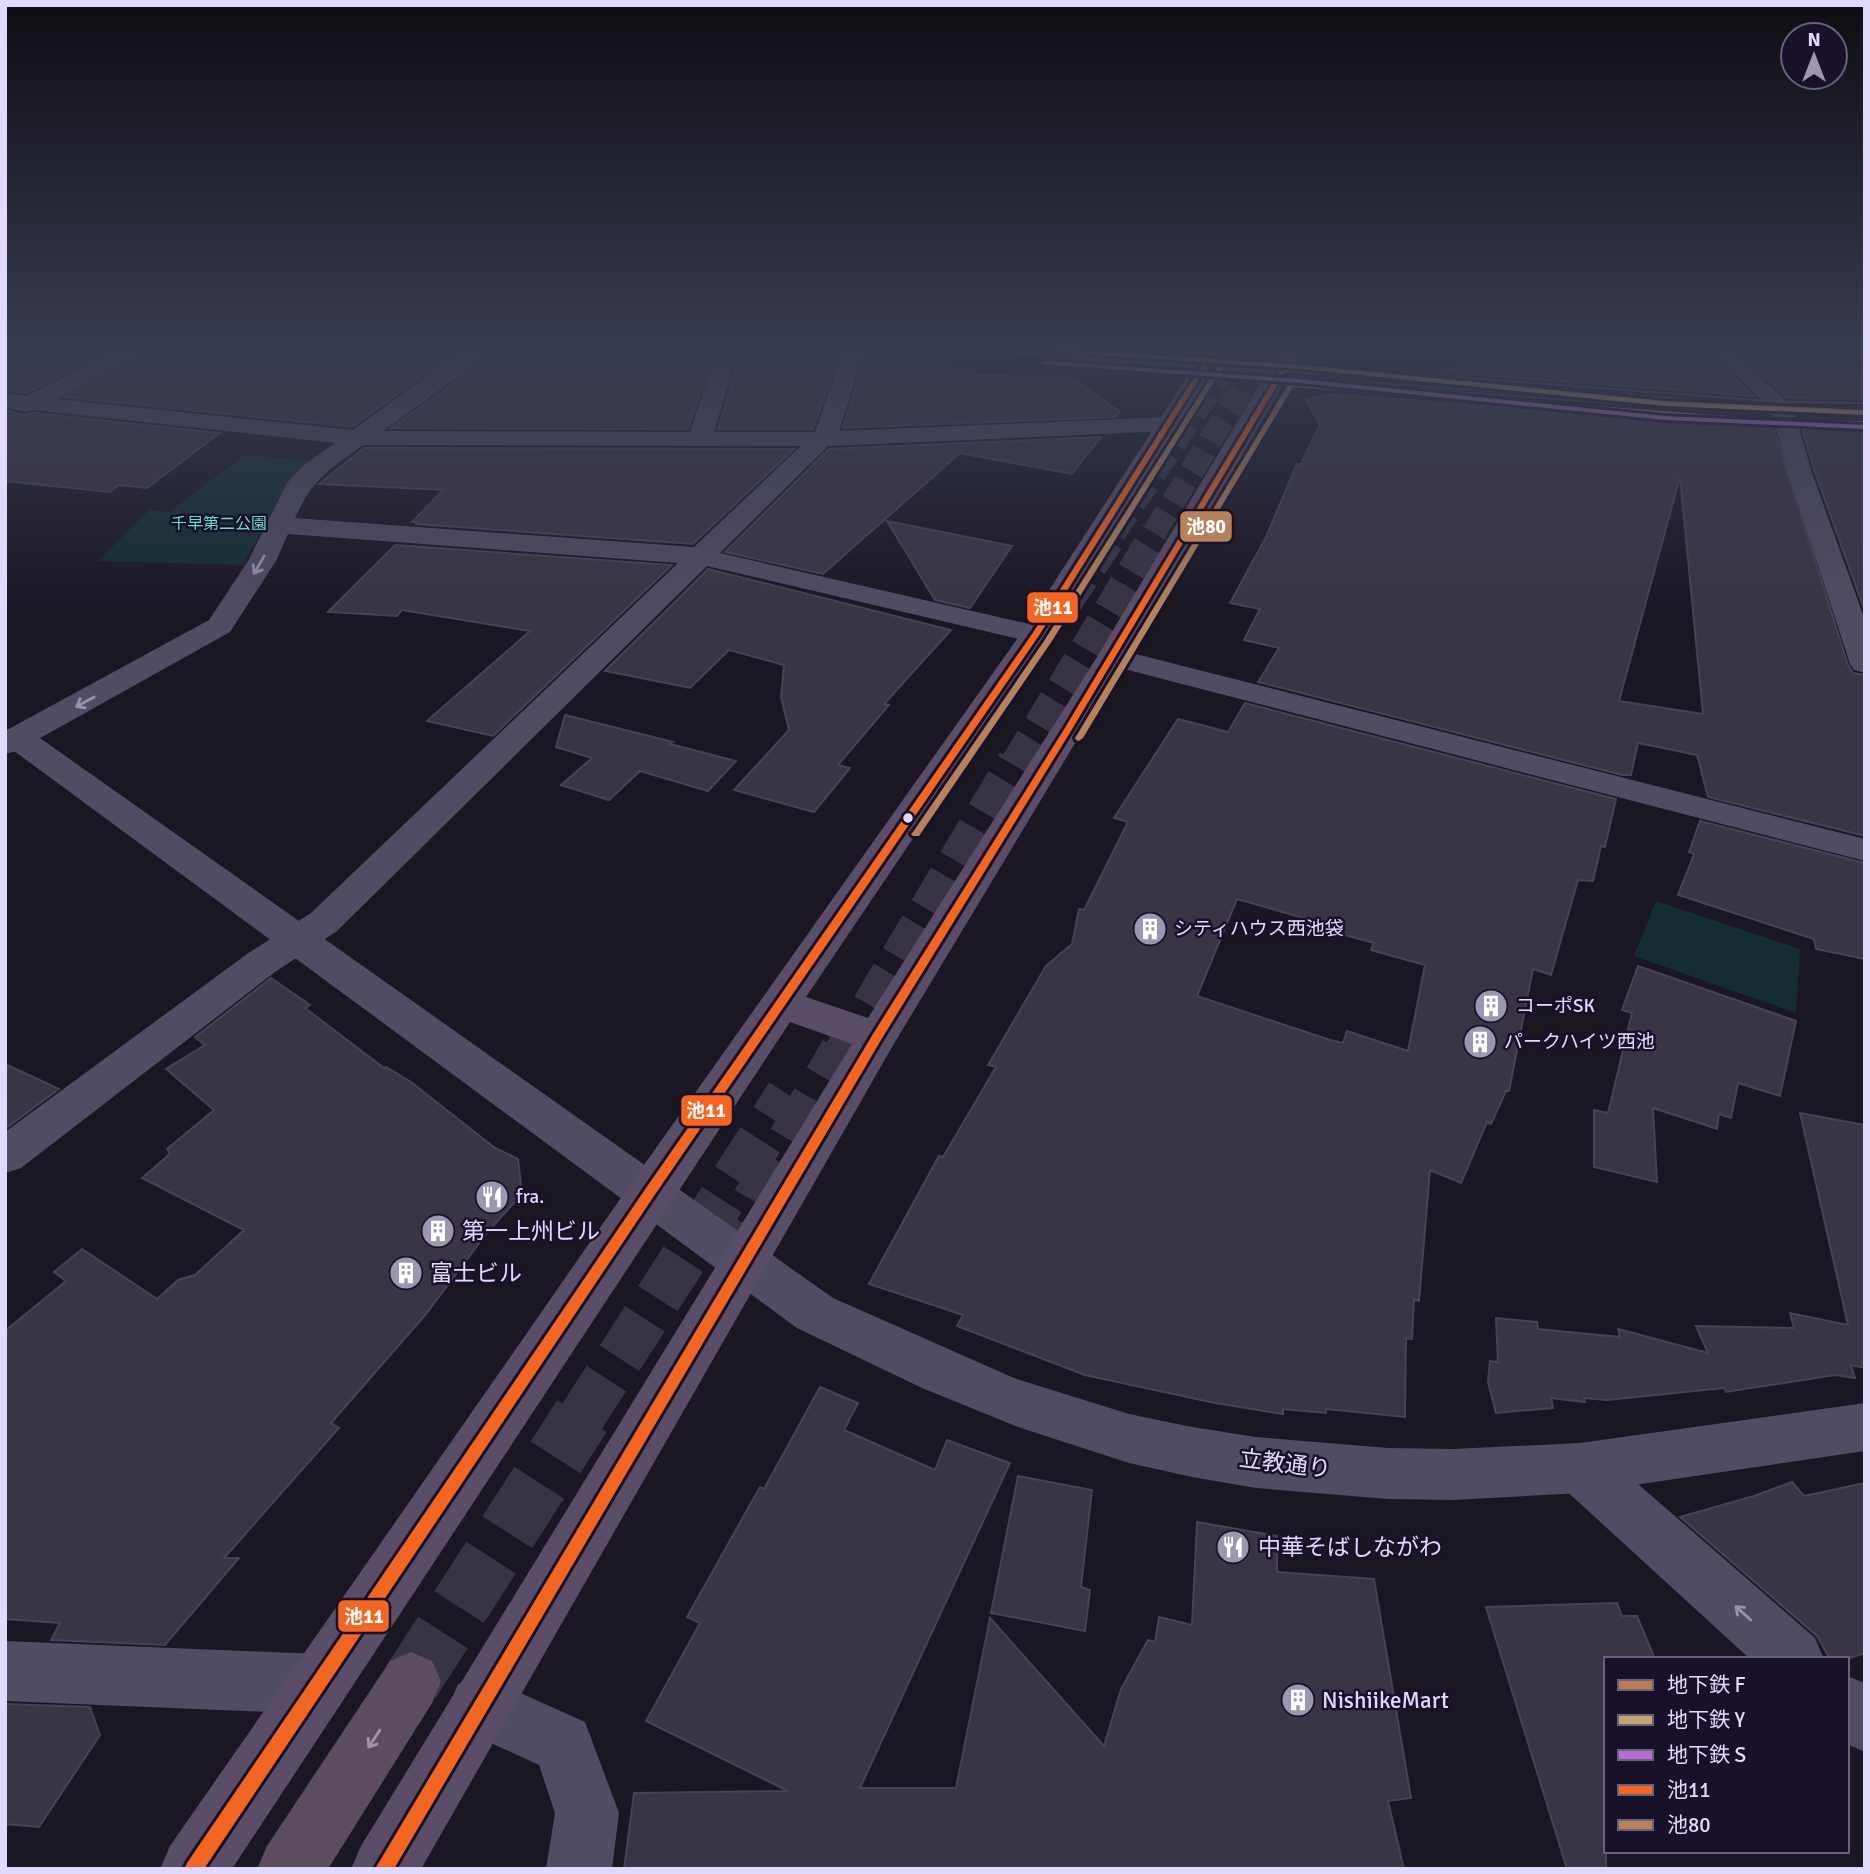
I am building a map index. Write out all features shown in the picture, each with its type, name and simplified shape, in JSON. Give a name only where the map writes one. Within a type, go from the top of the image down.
[{"type":"highway","points":[[290,1869],[411,1682]]},
{"type":"main road","points":[[193,1869],[650,1192],[1036,634],[1162,436]]},
{"type":"main road","points":[[384,1869],[877,1037],[1112,657],[1241,436]]},
{"type":"main road","points":[[780,1003],[877,1037]]},
{"type":"street","points":[[343,436],[700,439],[885,436]]},
{"type":"street","points":[[5,1156],[261,963],[324,922],[825,436]]},
{"type":"street","points":[[1788,436],[1863,655]]},
{"type":"street","points":[[11,741],[220,626],[262,561],[296,488],[313,470],[358,438]]},
{"type":"street","points":[[279,525],[699,556],[1036,634]]},
{"type":"street","points":[[1112,657],[1865,850]]},
{"type":"street","name":"立教通り","points":[[11,741],[650,1192],[815,1313],[929,1369],[1070,1422],[1150,1443],[1261,1462],[1411,1475],[1580,1468],[1865,1427]]},
{"type":"street","points":[[1580,1468],[1792,1657]]},
{"type":"street","points":[[5,1671],[319,1684]]},
{"type":"street","points":[[480,1706],[563,1744],[587,1813],[579,1869]]},
{"type":"street","points":[[1849,1708],[1865,1721]]},
{"type":"green space","name":"千早第二公園","points":[[245,455],[309,461],[285,489],[243,565],[98,561],[149,510],[169,512]]},
{"type":"green space","points":[[1656,901],[1800,949],[1796,1013],[1634,956]]},
{"type":"building","points":[[5,436],[215,436],[147,488],[119,485],[110,492],[5,481]]},
{"type":"building","points":[[1314,436],[1776,436],[1848,665],[1853,673],[1865,675],[1865,836],[1708,797],[1697,755],[1638,743],[1631,775],[1622,775],[1258,682],[1279,648],[1244,640],[1260,609],[1230,603],[1266,537],[1297,464],[1301,464]],"holes":[[[1680,477],[1703,714],[1619,701]]]},
{"type":"building","points":[[1804,436],[1865,436],[1865,612]]},
{"type":"building","points":[[1101,437],[1072,474],[960,453],[823,574],[725,552],[829,449]]},
{"type":"building","points":[[364,448],[794,449],[693,544],[416,524],[417,522],[412,522],[443,490],[319,484]]},
{"type":"building","points":[[887,521],[1012,546],[970,608],[935,600]]},
{"type":"building","points":[[395,545],[672,565],[493,736],[427,721],[530,631],[402,610],[397,616],[328,612]]},
{"type":"building","points":[[708,569],[951,630],[884,704],[889,705],[838,765],[850,768],[814,812],[734,790],[789,730],[781,697],[784,665],[729,650],[690,688],[605,671]]},
{"type":"building","points":[[1245,703],[1616,799],[1605,847],[1601,846],[1593,881],[1578,880],[1551,975],[1533,969],[1509,1091],[1506,1091],[1491,1124],[1487,1122],[1461,1183],[1430,1170],[1419,1301],[1414,1299],[1412,1339],[1406,1338],[1405,1417],[1326,1409],[1326,1413],[1283,1409],[1283,1414],[1215,1403],[1085,1375],[957,1326],[963,1315],[869,1284],[939,1156],[943,1157],[996,1067],[988,1065],[1046,966],[1072,944],[1079,909],[1084,910],[1128,822],[1114,818],[1178,719],[1228,732]],"holes":[[[1237,899],[1335,927],[1334,932],[1374,943],[1371,950],[1425,965],[1408,1051],[1347,1031],[1343,1043],[1330,1040],[1197,996]]]},
{"type":"building","points":[[565,715],[736,761],[708,791],[640,771],[609,800],[561,785],[592,758],[556,747]]},
{"type":"building","points":[[1700,821],[1865,863],[1865,959],[1816,949],[1814,939],[1678,895],[1694,854],[1689,852]]},
{"type":"building","points":[[1638,966],[1796,1021],[1780,1096],[1738,1083],[1731,1118],[1719,1114],[1717,1129],[1653,1108],[1657,1182],[1594,1167],[1594,1110],[1608,1113],[1632,1013],[1622,1010]]},
{"type":"building","points":[[271,978],[310,1005],[305,1008],[384,1068],[411,1082],[495,1148],[518,1159],[522,1194],[486,1234],[426,1314],[331,1423],[339,1428],[224,1558],[239,1558],[165,1645],[51,1640],[60,1623],[5,1619],[5,1331],[66,1281],[54,1272],[82,1249],[157,1299],[178,1280],[195,1275],[244,1230],[142,1178],[170,1154],[167,1149],[214,1110],[166,1069],[205,1045],[195,1037]]},
{"type":"building","points":[[5,1064],[59,1089],[5,1129]]},
{"type":"building","points":[[1800,1113],[1865,1125],[1865,1368],[1851,1365],[1855,1378],[1835,1375],[1726,1392],[1724,1388],[1607,1400],[1584,1398],[1585,1402],[1551,1398],[1553,1408],[1496,1413],[1488,1382],[1490,1361],[1498,1362],[1496,1318],[1537,1322],[1538,1329],[1620,1337],[1618,1329],[1708,1353],[1696,1326],[1794,1328],[1790,1313],[1848,1325]]},
{"type":"building","points":[[820,1387],[858,1403],[844,1430],[935,1470],[947,1440],[1010,1463],[860,1788],[956,1788],[990,1618],[1104,1746],[1121,1689],[1148,1640],[1155,1642],[1159,1617],[1192,1625],[1197,1522],[1277,1536],[1277,1572],[1374,1579],[1411,1798],[1388,1801],[1404,1869],[624,1869],[634,1793],[788,1791],[646,1721],[700,1623],[687,1617],[760,1487],[764,1489]]},
{"type":"building","points":[[1018,1476],[1092,1490],[1081,1587],[1090,1590],[1085,1631],[991,1613]]},
{"type":"building","points":[[1792,1482],[1804,1496],[1865,1483],[1865,1653],[1849,1658],[1829,1657],[1817,1636],[1680,1517]]},
{"type":"building","points":[[1617,1603],[1622,1616],[1637,1616],[1654,1657],[1604,1657],[1606,1869],[1567,1869],[1486,1607]]},
{"type":"building","points":[[5,1704],[90,1707],[100,1735],[39,1827],[5,1824]]},
{"type":"tunnel","points":[[1114,533],[1179,436]]},
{"type":"tunnel","points":[[1154,533],[1213,436]]},
{"type":"tunnel","points":[[1067,603],[1115,532]]},
{"type":"tunnel","points":[[1015,764],[1156,532]]},
{"type":"tunnel","points":[[842,1054],[1016,762]]},
{"type":"tunnel","points":[[719,1263],[843,1052]]},
{"type":"tunnel","points":[[581,1418],[789,1095]]},
{"type":"tunnel","points":[[411,1682],[582,1416]]},
{"type":"transit line","name":"池11","points":[[193,1869],[650,1192],[1036,634],[1160,436]]},
{"type":"transit line","name":"池80","points":[[916,834],[1048,641],[1176,436]]},
{"type":"transit line","name":"池11","points":[[384,1869],[877,1037],[1067,731],[1243,436]]},
{"type":"transit line","name":"池80","points":[[1079,738],[1260,436]]},
{"type":"place","name":"シティハウス西池袋","points":[[1150,929]]},
{"type":"place","name":"コーポSK","points":[[1491,1006]]},
{"type":"place","name":"パークハイツ西池","points":[[1480,1042]]},
{"type":"place","name":"fra.","points":[[492,1197]]},
{"type":"place","name":"第一上州ビル","points":[[438,1231]]},
{"type":"place","name":"富士ビル","points":[[406,1273]]},
{"type":"place","name":"中華そばしながわ","points":[[1233,1547]]},
{"type":"place","name":"NishiikeMart","points":[[1298,1700]]}]
